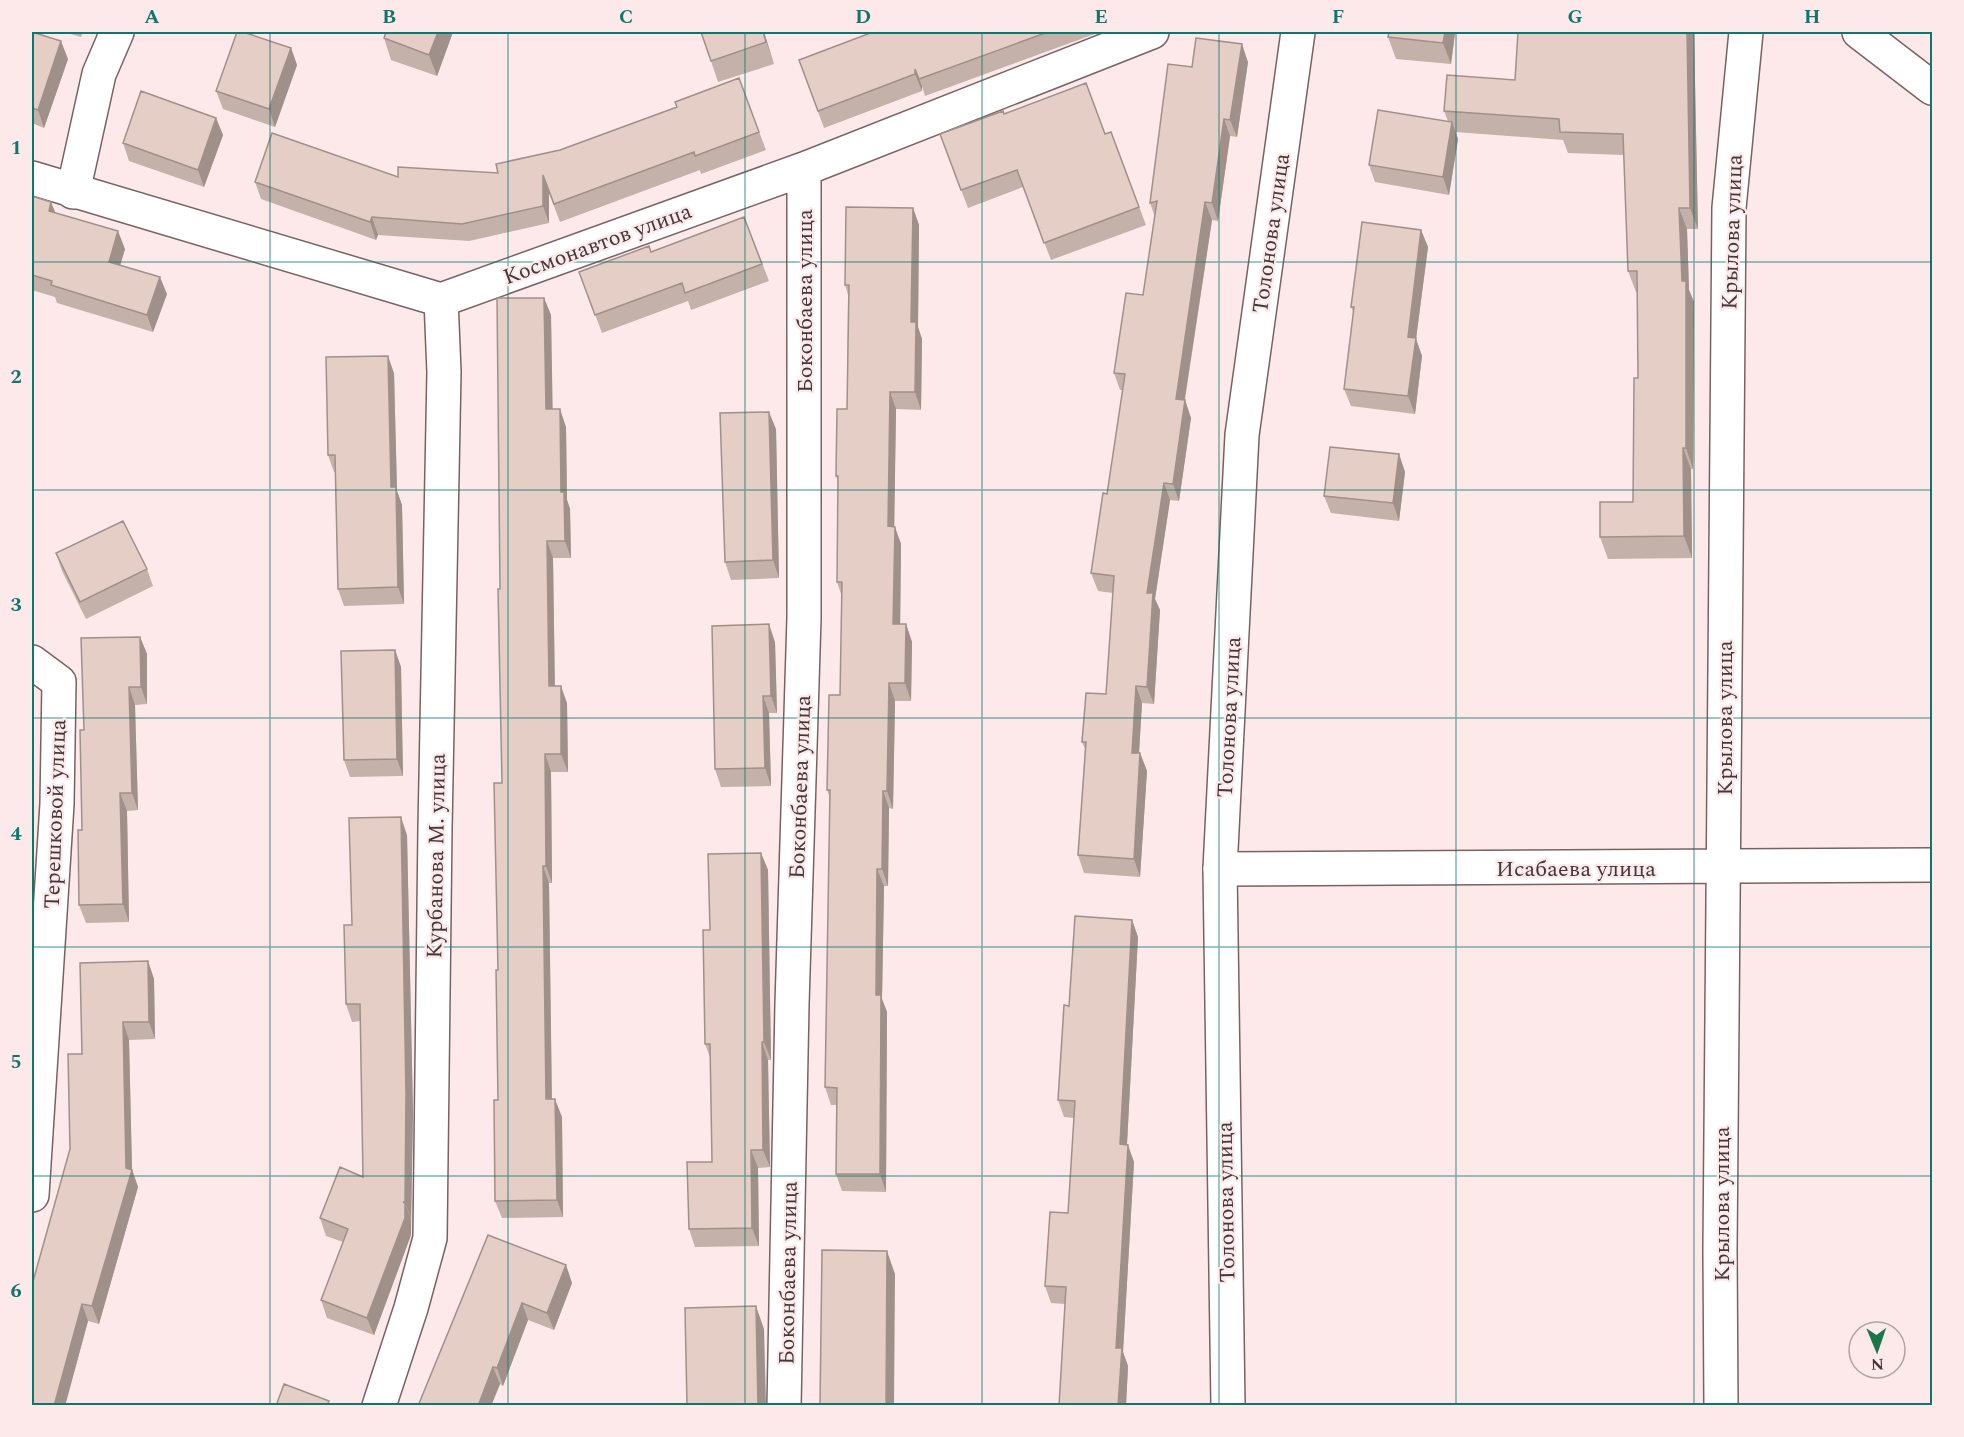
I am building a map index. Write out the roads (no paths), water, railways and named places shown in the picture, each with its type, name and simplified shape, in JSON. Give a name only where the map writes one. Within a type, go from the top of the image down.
[{"type":"street","points":[[73,192],[99,74],[117,32]]},
{"type":"street","name":"Космонавтов улица","points":[[441,300],[804,169],[1152,32]]},
{"type":"street","name":"Толонова улица","points":[[1228,1406],[1220,869],[1242,435],[1298,32]]},
{"type":"street","name":"Крылова улица","points":[[1721,1406],[1720,1250],[1729,207],[1746,32]]},
{"type":"street","points":[[1859,32],[1932,88]]},
{"type":"street","name":"Боконбаева улица","points":[[784,1406],[792,1004],[804,618],[804,169]]},
{"type":"street","points":[[32,178],[441,300]]},
{"type":"street","name":"Курбанова М. улица","points":[[379,1406],[411,1308],[430,1238],[444,372],[441,300]]},
{"type":"street","name":"Терешковой улица","points":[[32,662],[59,682],[57,804],[32,1195]]},
{"type":"street","name":"Исабаева улица","points":[[1220,869],[1932,865]]}]
